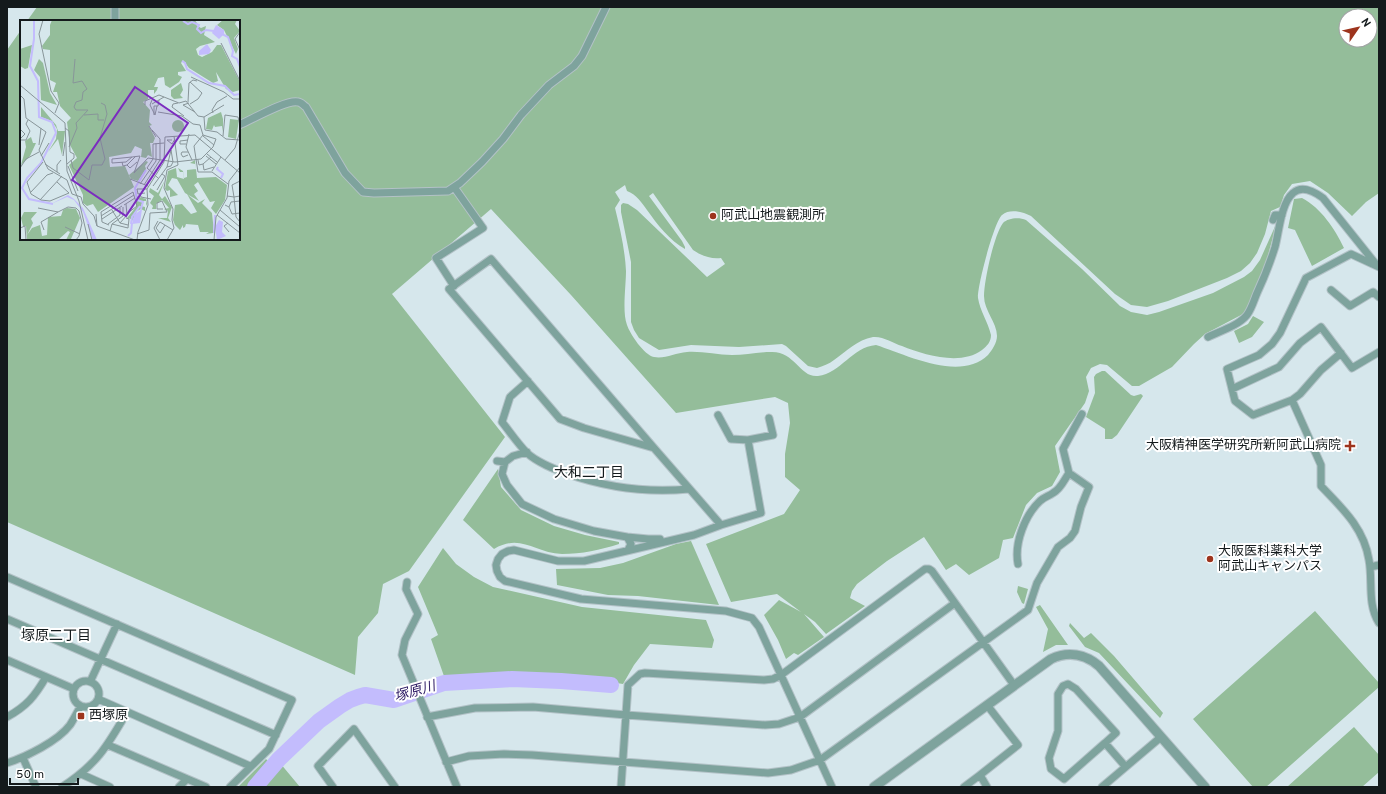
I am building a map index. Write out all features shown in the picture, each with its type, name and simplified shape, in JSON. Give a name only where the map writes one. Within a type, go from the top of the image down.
[{"type":"street","points":[[115,7],[115,20]]},
{"type":"street","points":[[240,125],[281,105],[293,101],[300,102],[310,113],[345,173],[363,192],[374,194],[448,191],[482,162],[503,139],[521,115],[549,86],[574,66],[585,50],[606,7]]},
{"type":"street","points":[[454,187],[483,228],[436,258],[454,286]]},
{"type":"street","points":[[1208,337],[1241,321],[1250,311],[1270,260],[1288,198],[1294,192],[1308,190],[1323,198],[1368,256],[1379,267]]},
{"type":"street","points":[[1273,220],[1274,215],[1282,215]]},
{"type":"street","points":[[1341,354],[1321,370],[1300,394],[1292,400],[1253,415],[1235,401],[1227,369],[1259,355],[1272,344],[1280,333],[1306,278],[1350,254],[1379,267]]},
{"type":"street","points":[[654,448],[584,428],[560,419],[449,289],[491,259],[721,525]]},
{"type":"street","points":[[1331,290],[1350,306],[1373,292],[1379,297]]},
{"type":"street","points":[[1232,388],[1279,367],[1300,343],[1321,327],[1352,368],[1379,352]]},
{"type":"street","points":[[528,381],[510,397],[502,422],[527,452],[556,470],[612,487],[664,491],[689,489]]},
{"type":"street","points":[[1292,400],[1321,465],[1321,486],[1346,512],[1355,524],[1365,545],[1375,601],[1373,610],[1379,623]]},
{"type":"street","points":[[718,414],[731,439],[748,440],[773,435],[769,418]]},
{"type":"street","points":[[446,762],[469,756],[504,754],[768,773],[791,770],[820,760],[1028,610],[1037,583],[1058,547],[1070,538],[1075,531],[1081,507],[1089,488],[1069,473],[1062,449],[1082,414]]},
{"type":"street","points":[[748,440],[761,513],[694,535],[584,560],[558,561],[514,550],[508,551],[502,554],[498,559],[496,565],[497,571],[500,577],[505,581],[581,599],[726,611],[752,618],[759,627],[832,787]]},
{"type":"street","points":[[527,452],[513,456],[505,462],[502,474],[507,485],[522,504],[554,519],[594,531],[627,537],[677,539]]},
{"type":"street","points":[[497,461],[505,462]]},
{"type":"street","points":[[1018,564],[1017,548],[1026,521],[1031,512],[1042,499],[1057,490],[1069,473]]},
{"type":"street","points":[[627,537],[631,544],[628,550]]},
{"type":"street","points":[[1370,567],[1379,565]]},
{"type":"street","points":[[622,787],[628,685],[634,678],[645,673],[764,680],[772,679],[781,675],[924,570],[929,569],[932,571],[1014,685]]},
{"type":"street","points":[[7,577],[292,700],[269,749],[230,787]]},
{"type":"street","points":[[407,582],[406,589],[418,614],[405,640],[402,655],[457,787]]},
{"type":"street","points":[[428,717],[475,708],[533,707],[765,725],[779,724],[800,717],[955,603]]},
{"type":"street","points":[[7,619],[276,735]]},
{"type":"street","points":[[90,682],[117,624]]},
{"type":"street","points":[[874,787],[1056,656],[1069,654],[1084,656],[1099,666],[1206,787]]},
{"type":"street","points":[[7,660],[74,689]]},
{"type":"street","points":[[7,717],[29,701],[37,693],[46,677]]},
{"type":"street","points":[[90,682],[98,689],[98,699],[93,705],[87,707],[81,706],[76,702],[73,696],[74,689],[78,684],[90,682]]},
{"type":"street","points":[[1068,684],[1076,689],[1116,733],[1105,743],[1064,779],[1051,769],[1049,758],[1058,731],[1058,694],[1063,686],[1068,684]]},
{"type":"street","points":[[98,699],[250,766]]},
{"type":"street","points":[[964,787],[1018,745],[988,705]]},
{"type":"street","points":[[7,764],[23,758],[60,735],[69,726],[81,706]]},
{"type":"street","points":[[62,787],[81,774],[97,759],[108,744],[127,712]]},
{"type":"street","points":[[333,787],[318,766],[354,729],[395,787]]},
{"type":"street","points":[[1102,787],[1161,736]]},
{"type":"street","points":[[1105,743],[1125,766]]},
{"type":"street","points":[[108,744],[206,787]]},
{"type":"street","points":[[23,758],[36,787]]},
{"type":"street","points":[[81,774],[110,787]]},
{"type":"street","points":[[980,775],[987,787]]},
{"type":"street","points":[[178,787],[187,778]]},
{"type":"green space","points":[[37,7],[1379,7],[1379,193],[1366,202],[1352,216],[1328,193],[1310,181],[1292,184],[1284,195],[1280,207],[1271,211],[1265,234],[1257,253],[1250,263],[1241,271],[1168,301],[1147,307],[1131,305],[1115,294],[1031,216],[1013,211],[1005,213],[1002,215],[995,229],[978,292],[980,307],[991,335],[990,340],[986,347],[973,355],[953,358],[931,355],[921,353],[877,337],[867,338],[857,343],[830,363],[817,368],[808,366],[782,344],[739,347],[691,345],[659,350],[639,338],[631,322],[631,262],[621,212],[621,205],[623,203],[628,204],[637,210],[707,277],[725,264],[721,258],[706,257],[693,250],[653,193],[649,196],[682,241],[685,249],[674,242],[664,232],[638,199],[627,191],[625,185],[615,192],[620,200],[615,208],[622,239],[626,271],[624,306],[626,320],[631,334],[646,352],[654,357],[666,357],[687,352],[732,355],[766,352],[779,353],[792,360],[806,373],[812,376],[826,374],[860,350],[876,345],[918,360],[948,366],[963,366],[976,363],[988,355],[993,349],[997,336],[995,326],[986,307],[984,296],[986,280],[996,237],[1003,223],[1011,219],[1017,218],[1026,220],[1082,269],[1120,306],[1131,312],[1147,315],[1213,293],[1244,277],[1252,271],[1260,260],[1277,222],[1267,259],[1247,309],[1243,314],[1205,334],[1172,367],[1139,386],[1132,386],[1107,365],[1100,364],[1091,368],[1086,377],[1089,391],[1085,403],[1055,446],[1060,472],[1052,486],[1037,493],[1026,505],[1013,538],[1003,540],[999,558],[969,575],[956,564],[946,570],[924,537],[887,561],[857,584],[852,591],[850,598],[865,606],[826,634],[815,622],[804,614],[824,637],[798,655],[794,653],[786,659],[778,640],[764,615],[779,600],[801,612],[777,594],[731,602],[706,544],[784,514],[800,490],[785,477],[785,454],[790,423],[788,403],[775,397],[676,413],[571,295],[491,209],[392,294],[505,437],[409,571],[383,584],[378,613],[358,637],[355,675],[7,522],[7,50],[20,31],[20,240],[240,240],[240,20],[28,20]]},
{"type":"green space","points":[[1302,198],[1315,207],[1327,220],[1344,248],[1312,266],[1295,230],[1288,228],[1294,199]]},
{"type":"green space","points":[[1253,316],[1264,322],[1252,337],[1239,343],[1234,331],[1248,324]]},
{"type":"green space","points":[[1102,371],[1105,371],[1131,395],[1134,396],[1141,394],[1143,396],[1117,435],[1112,439],[1105,439],[1105,429],[1086,417],[1095,393],[1094,377]]},
{"type":"green space","points":[[498,469],[501,487],[521,510],[554,526],[585,535],[619,542],[619,544],[591,551],[569,554],[543,551],[520,543],[512,543],[494,549],[463,520]]},
{"type":"green space","points":[[691,541],[719,605],[638,596],[608,595],[557,585],[556,569],[600,568],[623,563],[676,544]]},
{"type":"green space","points":[[443,548],[456,564],[474,577],[493,587],[582,607],[706,620],[714,640],[712,648],[650,644],[634,665],[623,684],[545,674],[488,675],[445,679],[431,639],[438,635],[418,587]]},
{"type":"green space","points":[[1018,586],[1028,589],[1024,604],[1022,603],[1017,592]]},
{"type":"green space","points":[[1040,605],[1068,645],[1056,645],[1043,652],[1048,629],[1036,607]]},
{"type":"green space","points":[[1315,611],[1379,683],[1379,687],[1266,787],[1253,787],[1193,719]]},
{"type":"green space","points":[[1070,623],[1084,638],[1091,633],[1114,656],[1163,713],[1160,718],[1099,653],[1085,647],[1069,626]]},
{"type":"green space","points":[[1354,727],[1379,755],[1379,772],[1362,787],[1287,787]]},
{"type":"green space","points":[[266,759],[271,764],[252,787],[238,787]]},
{"type":"green space","points":[[280,763],[300,787],[259,787]]},
{"type":"waterway","name":"塚原川","points":[[255,787],[279,759],[319,721],[340,706],[358,697],[365,695],[394,700],[444,683],[512,679],[611,685]]},
{"type":"place","name":"阿武山地震観測所","points":[[713,216]]},
{"type":"place","name":"大阪精神医学研究所新阿武山病院","points":[[1350,446]]},
{"type":"place","name":"大阪医科薬科大学 阿武山キャンパス","points":[[1210,559]]},
{"type":"place","name":"西塚原","points":[[81,716]]},
{"type":"district","name":"大和二丁目","points":[[589,473]]},
{"type":"district","name":"塚原二丁目","points":[[56,636]]}]
